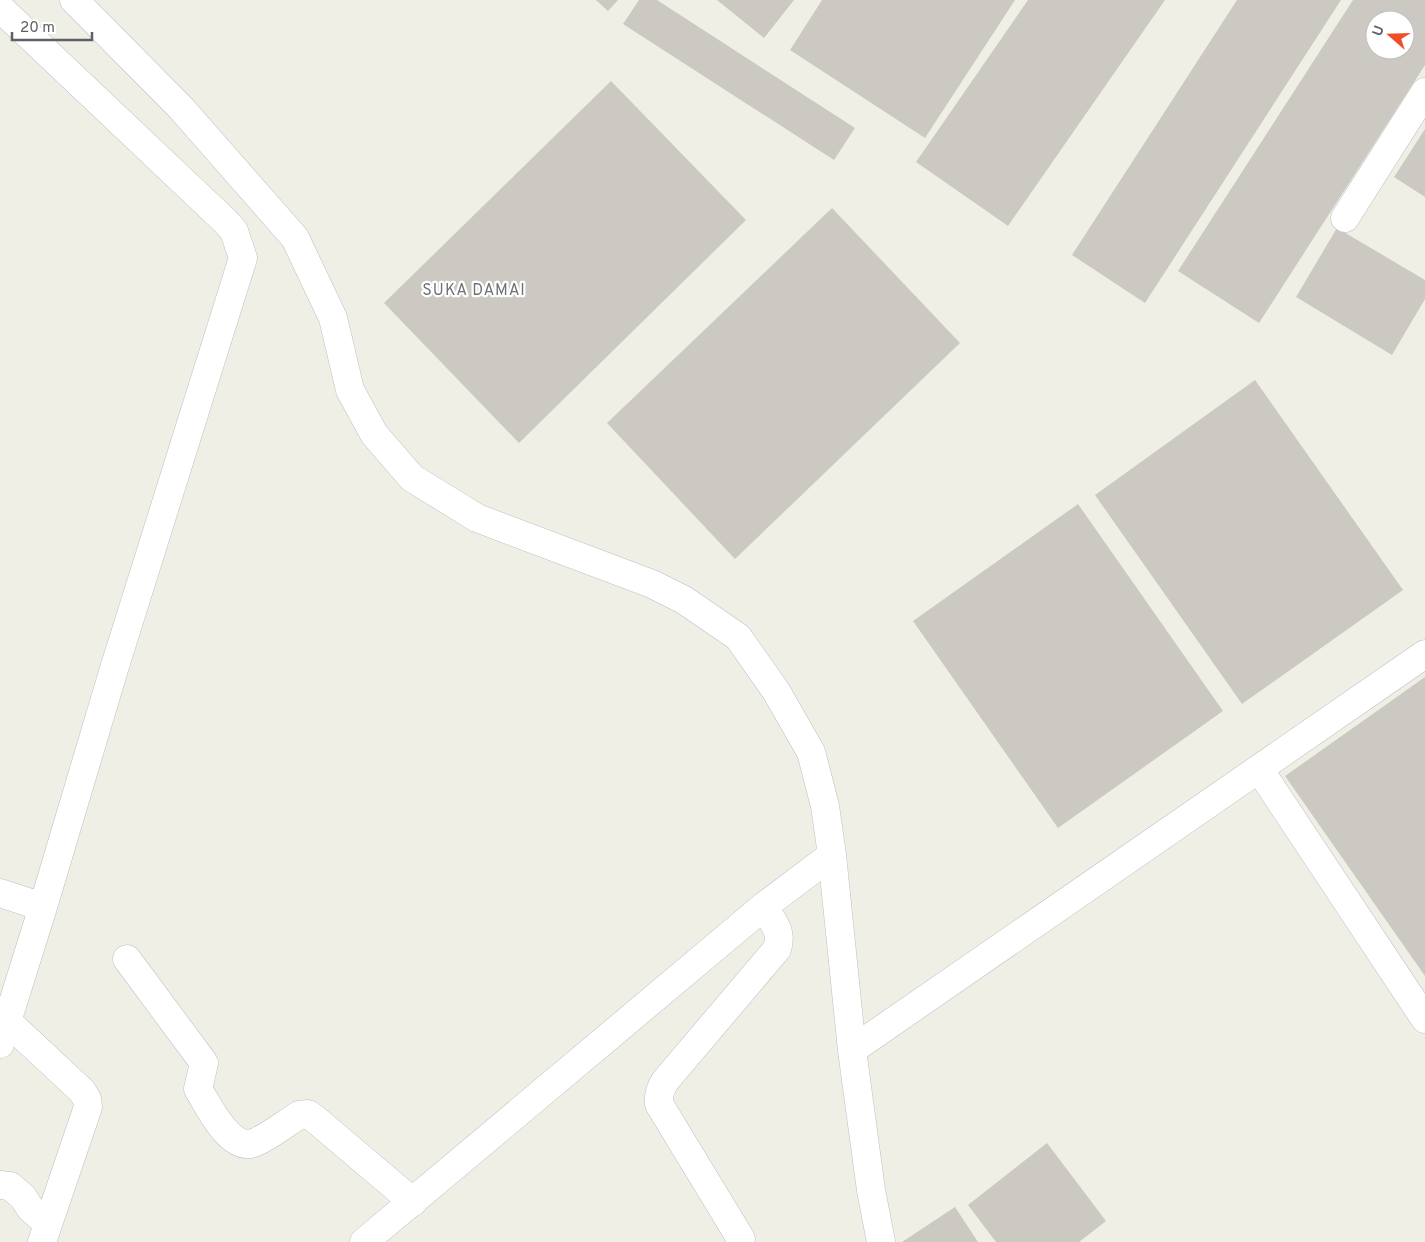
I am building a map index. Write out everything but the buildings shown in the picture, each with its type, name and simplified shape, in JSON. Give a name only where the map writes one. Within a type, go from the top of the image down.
[{"type":"street","points":[[74,0],[181,108],[294,238],[333,318],[350,390],[374,434],[412,478],[477,518],[652,584],[684,600],[738,637],[776,691],[811,752],[825,806],[832,855],[852,1050],[871,1190],[881,1242]]},
{"type":"street","points":[[0,8],[224,220],[234,231],[243,258],[114,669],[44,907],[4,1033],[82,1092],[87,1099],[88,1107],[45,1233]]},
{"type":"street","points":[[1345,218],[1425,92]]},
{"type":"street","points":[[852,1050],[1425,654]]},
{"type":"street","points":[[1259,769],[1425,1018]]},
{"type":"street","points":[[364,1242],[763,907],[832,855]]},
{"type":"street","points":[[0,892],[44,907]]},
{"type":"street","points":[[741,1238],[659,1104],[658,1098],[661,1086],[777,949],[780,941],[778,931],[763,907]]},
{"type":"street","points":[[127,959],[204,1063],[198,1089],[226,1133],[234,1140],[243,1143],[255,1143],[299,1115],[308,1114],[413,1202]]},
{"type":"street","points":[[0,1185],[10,1186],[23,1197],[45,1233]]},
{"type":"district","name":"SUKA DAMAI","points":[[474,291]]}]
